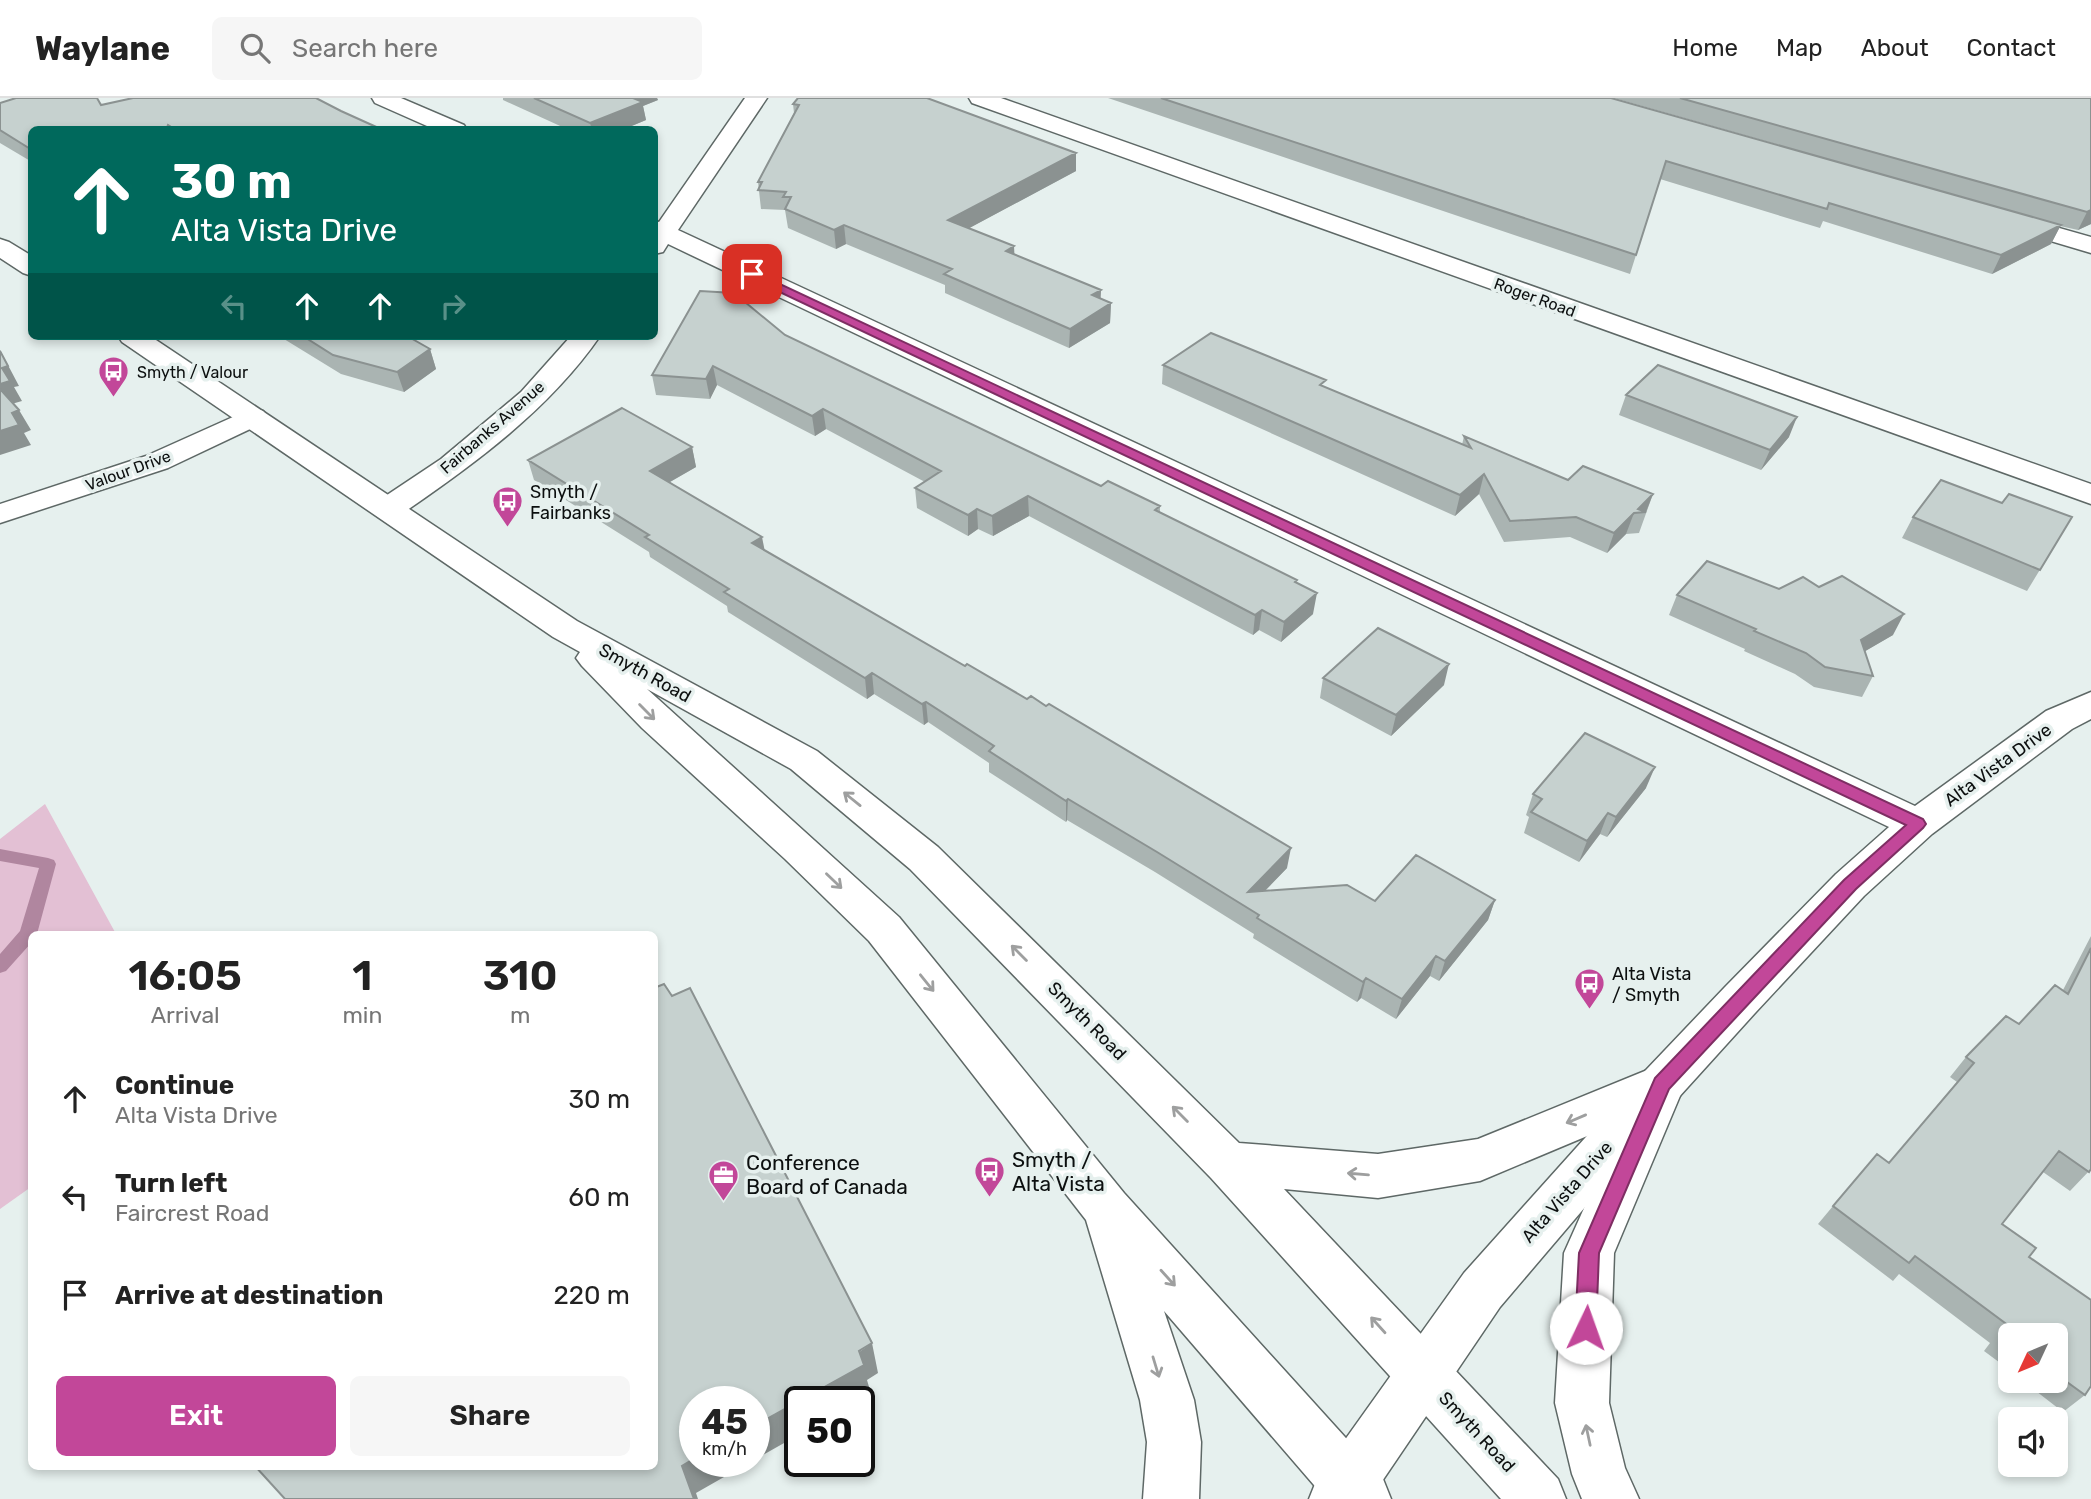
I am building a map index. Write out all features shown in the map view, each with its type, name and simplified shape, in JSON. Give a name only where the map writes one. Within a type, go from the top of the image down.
[{"type":"street","points":[[383,98],[447,126]]},
{"type":"street","points":[[756,98],[658,236],[1918,824]]},
{"type":"street","name":"Roger Road","points":[[980,98],[2091,495]]},
{"type":"street","points":[[1983,214],[2091,245]]},
{"type":"street","points":[[0,247],[28,265]]},
{"type":"street","name":"Smyth Road","points":[[138,340],[565,629],[804,760],[924,858],[1228,1163],[1538,1499]]},
{"type":"street","name":"Fairbanks Avenue","points":[[389,508],[452,465],[531,398],[582,340]]},
{"type":"street","name":"Valour Drive","points":[[0,514],[157,462],[253,417]]},
{"type":"street","name":"Smyth Road","points":[[565,629],[654,719],[800,848],[884,929],[1107,1209],[1349,1493]]},
{"type":"street","name":"Alta Vista Drive","points":[[1349,1493],[1482,1290],[1662,1083],[1850,884],[1918,824],[2059,720],[2091,704]]},
{"type":"street","points":[[1228,1163],[1378,1176],[1480,1160],[1662,1083]]},
{"type":"street","points":[[1611,1499],[1598,1474],[1582,1403],[1589,1253],[1662,1083]]},
{"type":"street","points":[[1107,1209],[1167,1400],[1174,1442],[1171,1499]]},
{"type":"shaded area","points":[[45,804],[114,931],[28,931],[28,1189],[0,1209],[0,839]]},
{"type":"building","points":[[16,98],[97,98],[101,105],[133,98],[316,98],[374,126],[28,126],[28,148],[0,130],[0,103]]},
{"type":"building","points":[[534,98],[633,98],[643,102],[590,123]]},
{"type":"building","points":[[798,98],[927,98],[1076,153],[948,220],[1014,246],[1006,251],[1101,290],[1092,295],[1111,303],[1070,329],[944,274],[952,269],[844,225],[834,230],[785,209],[791,197],[783,197],[786,192],[758,190],[762,182],[758,182],[799,105],[793,104]]},
{"type":"building","points":[[1161,98],[1611,98],[2061,225],[2001,255],[1829,203],[1827,209],[1666,161],[1636,255]]},
{"type":"building","points":[[1680,98],[2091,98],[2091,210],[2087,212]]},
{"type":"building","points":[[700,291],[734,293],[785,335],[1101,486],[1108,481],[1160,506],[1155,510],[1297,580],[1295,582],[1317,593],[1284,622],[1262,610],[1255,615],[1028,496],[992,516],[977,509],[968,515],[915,488],[941,471],[823,409],[812,416],[713,366],[706,379],[652,375]]},
{"type":"building","points":[[1211,333],[1326,380],[1320,385],[1471,448],[1464,436],[1568,480],[1583,466],[1653,494],[1638,509],[1646,512],[1634,513],[1614,533],[1576,517],[1510,521],[1484,474],[1460,495],[1163,365]]},
{"type":"building","points":[[309,340],[414,340],[430,349],[397,372],[333,355]]},
{"type":"building","points":[[0,351],[8,366],[2,368],[10,381],[0,384]]},
{"type":"building","points":[[1658,365],[1797,417],[1770,450],[1626,395]]},
{"type":"building","points":[[0,389],[19,410],[12,413],[19,425],[0,431]]},
{"type":"building","points":[[622,408],[692,447],[650,471],[762,537],[752,543],[965,666],[967,664],[1027,699],[1031,696],[1046,706],[1049,704],[1291,848],[1248,892],[1347,885],[1375,901],[1416,855],[1495,900],[1445,961],[1436,956],[1402,999],[1366,978],[1363,982],[1257,918],[1259,915],[1157,852],[1068,799],[1066,801],[989,751],[994,746],[926,702],[922,704],[872,673],[865,678],[724,592],[729,589],[645,537],[649,535],[528,460]]},
{"type":"building","points":[[1941,480],[2002,503],[2009,494],[2072,517],[2040,570],[1913,517]]},
{"type":"building","points":[[1707,561],[1779,589],[1803,577],[1819,587],[1842,576],[1904,614],[1861,640],[1873,676],[1825,667],[1806,653],[1677,595]]},
{"type":"building","points":[[1378,628],[1449,664],[1396,715],[1323,678]]},
{"type":"building","points":[[1585,733],[1655,767],[1616,817],[1608,813],[1587,841],[1531,812],[1542,799],[1533,794]]},
{"type":"building","points":[[2091,948],[2091,1169],[2089,1172],[2059,1151],[2002,1224],[2036,1248],[2029,1257],[2091,1300],[2091,1386],[2085,1395],[2068,1383],[2068,1323],[2005,1323],[1915,1256],[1909,1263],[1833,1206],[1877,1154],[1889,1163],[1974,1063],[1966,1057],[2006,1016],[2019,1024],[2055,985],[2068,994]]},
{"type":"building","name":"Conference Board of Canada","points":[[664,984],[672,996],[690,988],[872,1343],[859,1351],[864,1365],[826,1386],[784,1386],[784,1409],[770,1417],[770,1386],[679,1386],[679,1477],[686,1477],[694,1499],[285,1499],[259,1470],[658,1470],[658,986]]},
{"type":"waterway","points":[[0,855],[48,864],[29,931]]},
{"type":"waterway","points":[[0,966],[28,934]]},
{"type":"place","name":"Smyth / Valour","points":[[114,399]]},
{"type":"place","name":"Smyth / Fairbanks","points":[[507,529]]},
{"type":"place","name":"Alta Vista / Smyth","points":[[1589,1011]]},
{"type":"place","name":"Smyth / Alta Vista","points":[[989,1199]]},
{"type":"place","name":"Conference Board of Canada","points":[[723,1202]]},
{"type":"route","points":[[752,274],[1918,824],[1850,884],[1662,1083],[1589,1253],[1586,1328]]}]
